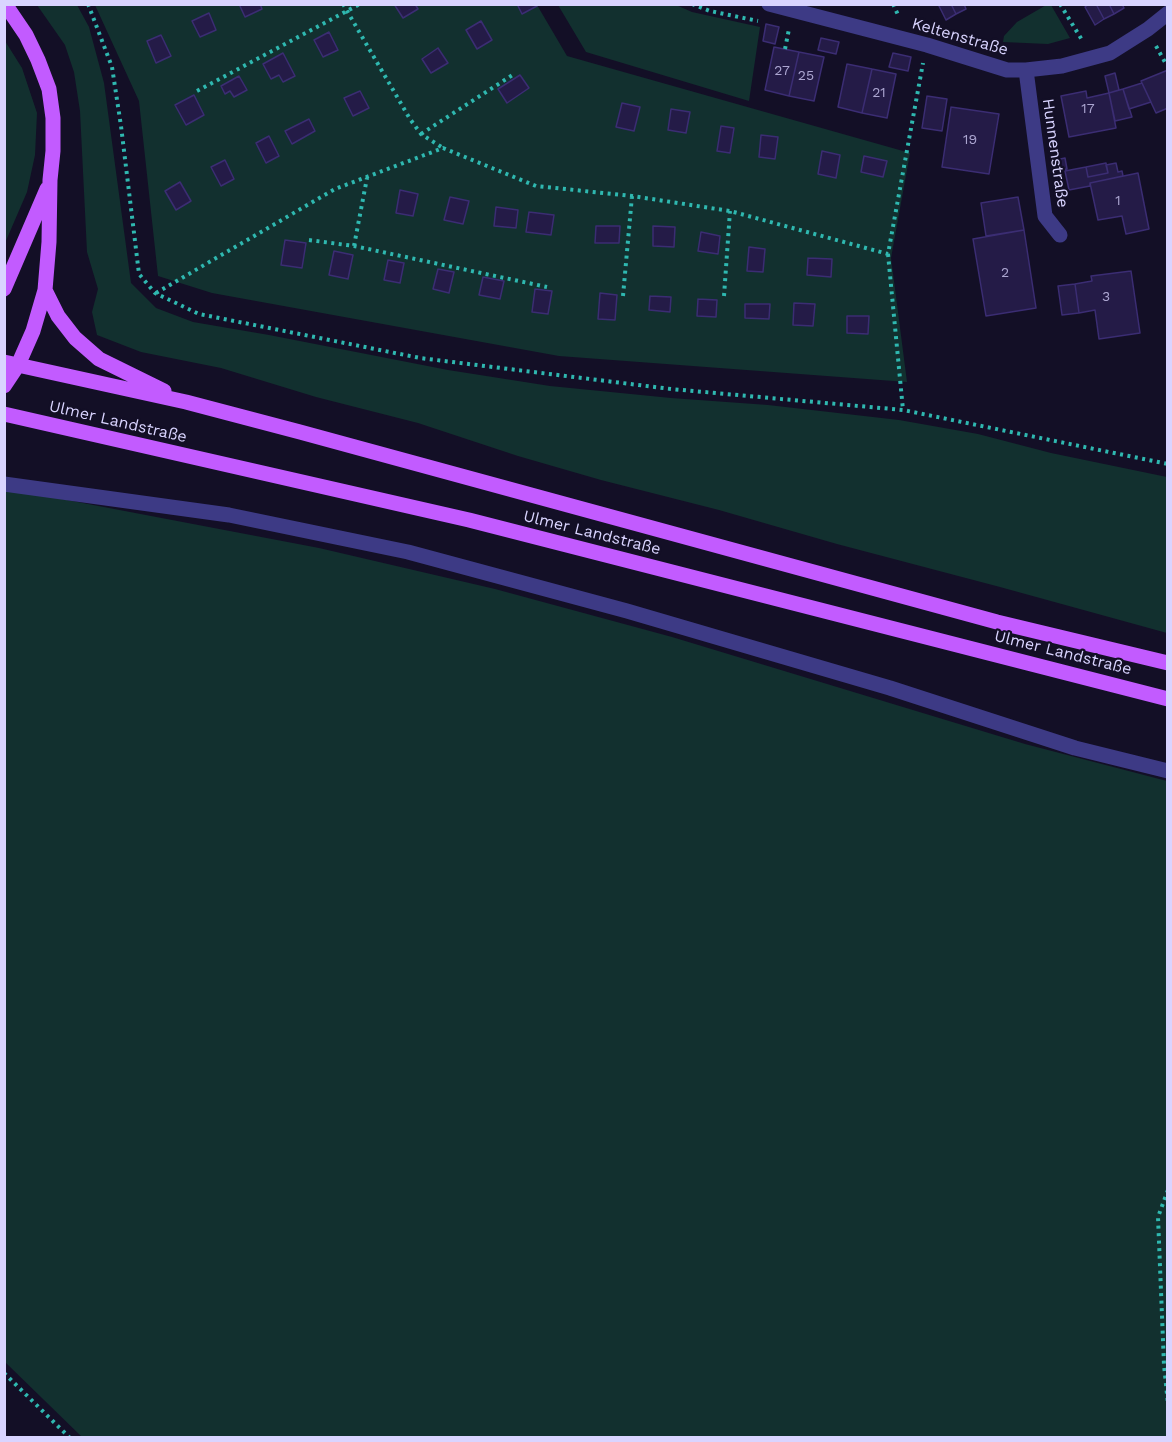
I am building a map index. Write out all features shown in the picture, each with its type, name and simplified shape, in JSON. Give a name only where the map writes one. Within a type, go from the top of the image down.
[{"type":"main road","points":[[4,386],[11,363],[33,331],[45,290],[53,151],[53,118],[49,89],[26,35],[5,4]]},
{"type":"main road","points":[[4,289],[50,180]]},
{"type":"main road","points":[[45,290],[58,316],[75,338],[99,359],[186,402]]},
{"type":"main road","name":"Ulmer Landstraße","points":[[11,363],[186,402],[997,622],[1167,663]]},
{"type":"main road","name":"Ulmer Landstraße","points":[[4,414],[470,520],[1167,699]]},
{"type":"street","name":"Keltenstraße","points":[[769,4],[927,45],[1007,70],[1062,66],[1110,52],[1148,29],[1167,13]]},
{"type":"street","name":"Hunnenstraße","points":[[1026,70],[1045,216],[1060,235]]},
{"type":"street","points":[[4,484],[230,515],[408,552],[639,614],[890,688],[1075,748],[1167,771]]},
{"type":"path","points":[[88,4],[112,67],[139,274],[155,293],[199,314],[420,358],[670,389],[903,410],[1167,464]]},
{"type":"path","points":[[343,4],[410,119],[421,134],[443,148],[536,186],[632,196],[730,211],[888,254]]},
{"type":"path","points":[[197,91],[360,4]]},
{"type":"path","points":[[1060,4],[1093,58]]},
{"type":"path","points":[[903,410],[888,254],[927,45]]},
{"type":"path","points":[[421,134],[514,74]]},
{"type":"path","points":[[155,293],[335,189],[443,148]]},
{"type":"path","points":[[354,246],[367,177]]},
{"type":"path","points":[[622,296],[632,196]]},
{"type":"path","points":[[724,296],[730,211]]},
{"type":"path","points":[[309,240],[354,246],[547,286]]},
{"type":"path","points":[[1167,1190],[1158,1217],[1167,1404]]},
{"type":"path","points":[[4,1373],[70,1437]]},
{"type":"green space","points":[[1048,4],[1051,5],[1070,38],[1048,44],[1003,42],[1004,36],[1017,22]]},
{"type":"green space","points":[[37,5],[77,5],[89,27],[104,83],[131,283],[156,308],[193,322],[448,370],[550,386],[768,405],[899,420],[978,434],[1051,453],[1167,477],[1167,633],[719,510],[601,480],[418,423],[316,397],[221,368],[141,352],[97,335],[92,312],[98,289],[87,252],[80,111],[74,72],[65,45]]},
{"type":"green space","points":[[95,5],[537,5],[567,56],[910,153],[891,258],[907,382],[559,356],[212,293],[158,276],[139,101]]},
{"type":"green space","points":[[558,5],[676,5],[692,12],[760,27],[749,101],[586,52]]},
{"type":"green space","points":[[5,41],[22,68],[37,113],[35,155],[27,192],[5,243]]},
{"type":"green space","points":[[4,488],[319,548],[495,589],[672,637],[1025,744],[1167,781],[1167,1437],[82,1437],[5,1362]]},
{"type":"building","points":[[239,4],[260,4],[262,9],[245,17]]},
{"type":"building","points":[[394,4],[415,4],[418,9],[403,18]]},
{"type":"building","points":[[517,4],[537,4],[537,6],[522,14]]},
{"type":"building","points":[[938,4],[951,4],[956,14],[946,20]]},
{"type":"building","points":[[951,4],[964,4],[966,9],[956,14]]},
{"type":"building","points":[[1089,4],[1096,4],[1104,19],[1095,25],[1085,7]]},
{"type":"building","points":[[1096,4],[1109,4],[1114,14],[1104,19]]},
{"type":"building","points":[[1109,4],[1122,4],[1124,8],[1114,14]]},
{"type":"building","points":[[209,13],[216,30],[200,37],[192,21]]},
{"type":"building","points":[[481,21],[492,40],[477,49],[466,30]]},
{"type":"building","points":[[766,24],[779,27],[775,44],[763,41]]},
{"type":"building","points":[[329,32],[338,50],[323,57],[314,40]]},
{"type":"building","points":[[161,35],[171,56],[156,63],[147,41]]},
{"type":"building","points":[[821,38],[839,42],[836,54],[818,50]]},
{"type":"building","points":[[774,47],[799,52],[789,96],[765,90]]},
{"type":"building","points":[[438,48],[448,63],[431,73],[422,59]]},
{"type":"building","points":[[799,52],[824,57],[814,101],[789,96]]},
{"type":"building","points":[[283,53],[295,76],[283,82],[279,75],[271,79],[263,64]]},
{"type":"building","points":[[893,53],[911,57],[908,71],[889,67]]},
{"type":"building","points":[[847,64],[872,69],[862,113],[838,107]]},
{"type":"building","points":[[872,69],[896,74],[887,118],[862,113]]},
{"type":"building","points":[[1168,70],[1168,108],[1156,113],[1141,81]]},
{"type":"building","points":[[1115,73],[1119,90],[1109,93],[1105,76]]},
{"type":"building","points":[[520,75],[529,88],[507,103],[498,89]]},
{"type":"building","points":[[239,76],[247,90],[234,97],[230,91],[225,94],[221,86]]},
{"type":"building","points":[[1142,83],[1151,102],[1129,109],[1123,89]]},
{"type":"building","points":[[1123,89],[1132,117],[1115,121],[1109,93]]},
{"type":"building","points":[[360,91],[369,108],[353,116],[344,98]]},
{"type":"building","points":[[1086,91],[1087,98],[1109,93],[1116,128],[1069,137],[1061,96]]},
{"type":"building","points":[[194,95],[204,115],[186,125],[175,105]]},
{"type":"building","points":[[927,96],[947,99],[942,131],[922,128]]},
{"type":"building","points":[[622,103],[640,107],[634,131],[616,127]]},
{"type":"building","points":[[951,107],[999,114],[989,174],[942,167]]},
{"type":"building","points":[[671,109],[690,112],[686,133],[668,130]]},
{"type":"building","points":[[309,119],[315,131],[292,144],[285,131]]},
{"type":"building","points":[[721,126],[734,128],[730,153],[717,151]]},
{"type":"building","points":[[761,135],[778,137],[775,159],[759,157]]},
{"type":"building","points":[[269,136],[279,156],[266,163],[256,143]]},
{"type":"building","points":[[822,151],[840,155],[836,178],[818,174]]},
{"type":"building","points":[[864,156],[887,161],[883,177],[861,172]]},
{"type":"building","points":[[1065,158],[1067,169],[1053,172],[1051,161]]},
{"type":"building","points":[[225,160],[234,179],[221,186],[211,167]]},
{"type":"building","points":[[1106,163],[1108,173],[1088,177],[1086,167]]},
{"type":"building","points":[[1116,163],[1118,172],[1122,171],[1123,176],[1069,190],[1065,171],[1086,167],[1088,177],[1108,173],[1106,165]]},
{"type":"building","points":[[1138,173],[1149,229],[1126,234],[1122,216],[1098,220],[1090,183]]},
{"type":"building","points":[[180,182],[191,201],[176,210],[165,191]]},
{"type":"building","points":[[400,190],[418,194],[413,216],[396,213]]},
{"type":"building","points":[[450,197],[469,201],[463,224],[444,220]]},
{"type":"building","points":[[1018,197],[1024,230],[986,236],[981,203]]},
{"type":"building","points":[[496,207],[518,210],[516,228],[494,226]]},
{"type":"building","points":[[529,212],[554,215],[551,235],[526,232]]},
{"type":"building","points":[[596,226],[620,226],[619,243],[595,243]]},
{"type":"building","points":[[653,226],[675,227],[674,247],[653,246]]},
{"type":"building","points":[[1024,230],[1036,308],[986,316],[973,239]]},
{"type":"building","points":[[701,232],[720,236],[718,254],[698,251]]},
{"type":"building","points":[[285,240],[306,243],[302,268],[281,265]]},
{"type":"building","points":[[749,247],[765,249],[763,272],[747,271]]},
{"type":"building","points":[[334,251],[353,255],[348,279],[329,275]]},
{"type":"building","points":[[808,258],[832,259],[831,277],[807,275]]},
{"type":"building","points":[[388,260],[404,263],[400,283],[384,280]]},
{"type":"building","points":[[438,269],[454,272],[449,293],[433,289]]},
{"type":"building","points":[[1131,271],[1140,333],[1099,339],[1095,310],[1079,313],[1075,284],[1092,281],[1091,276]]},
{"type":"building","points":[[483,277],[504,281],[500,299],[479,295]]},
{"type":"building","points":[[1075,284],[1079,313],[1062,315],[1058,286]]},
{"type":"building","points":[[535,289],[552,291],[548,314],[532,312]]},
{"type":"building","points":[[600,293],[617,295],[615,320],[598,319]]},
{"type":"building","points":[[650,296],[671,297],[670,312],[649,310]]},
{"type":"building","points":[[698,299],[717,300],[716,317],[697,316]]},
{"type":"building","points":[[794,303],[815,304],[813,326],[793,325]]},
{"type":"building","points":[[745,304],[770,304],[769,319],[745,318]]},
{"type":"building","points":[[847,316],[869,316],[868,334],[847,333]]}]
